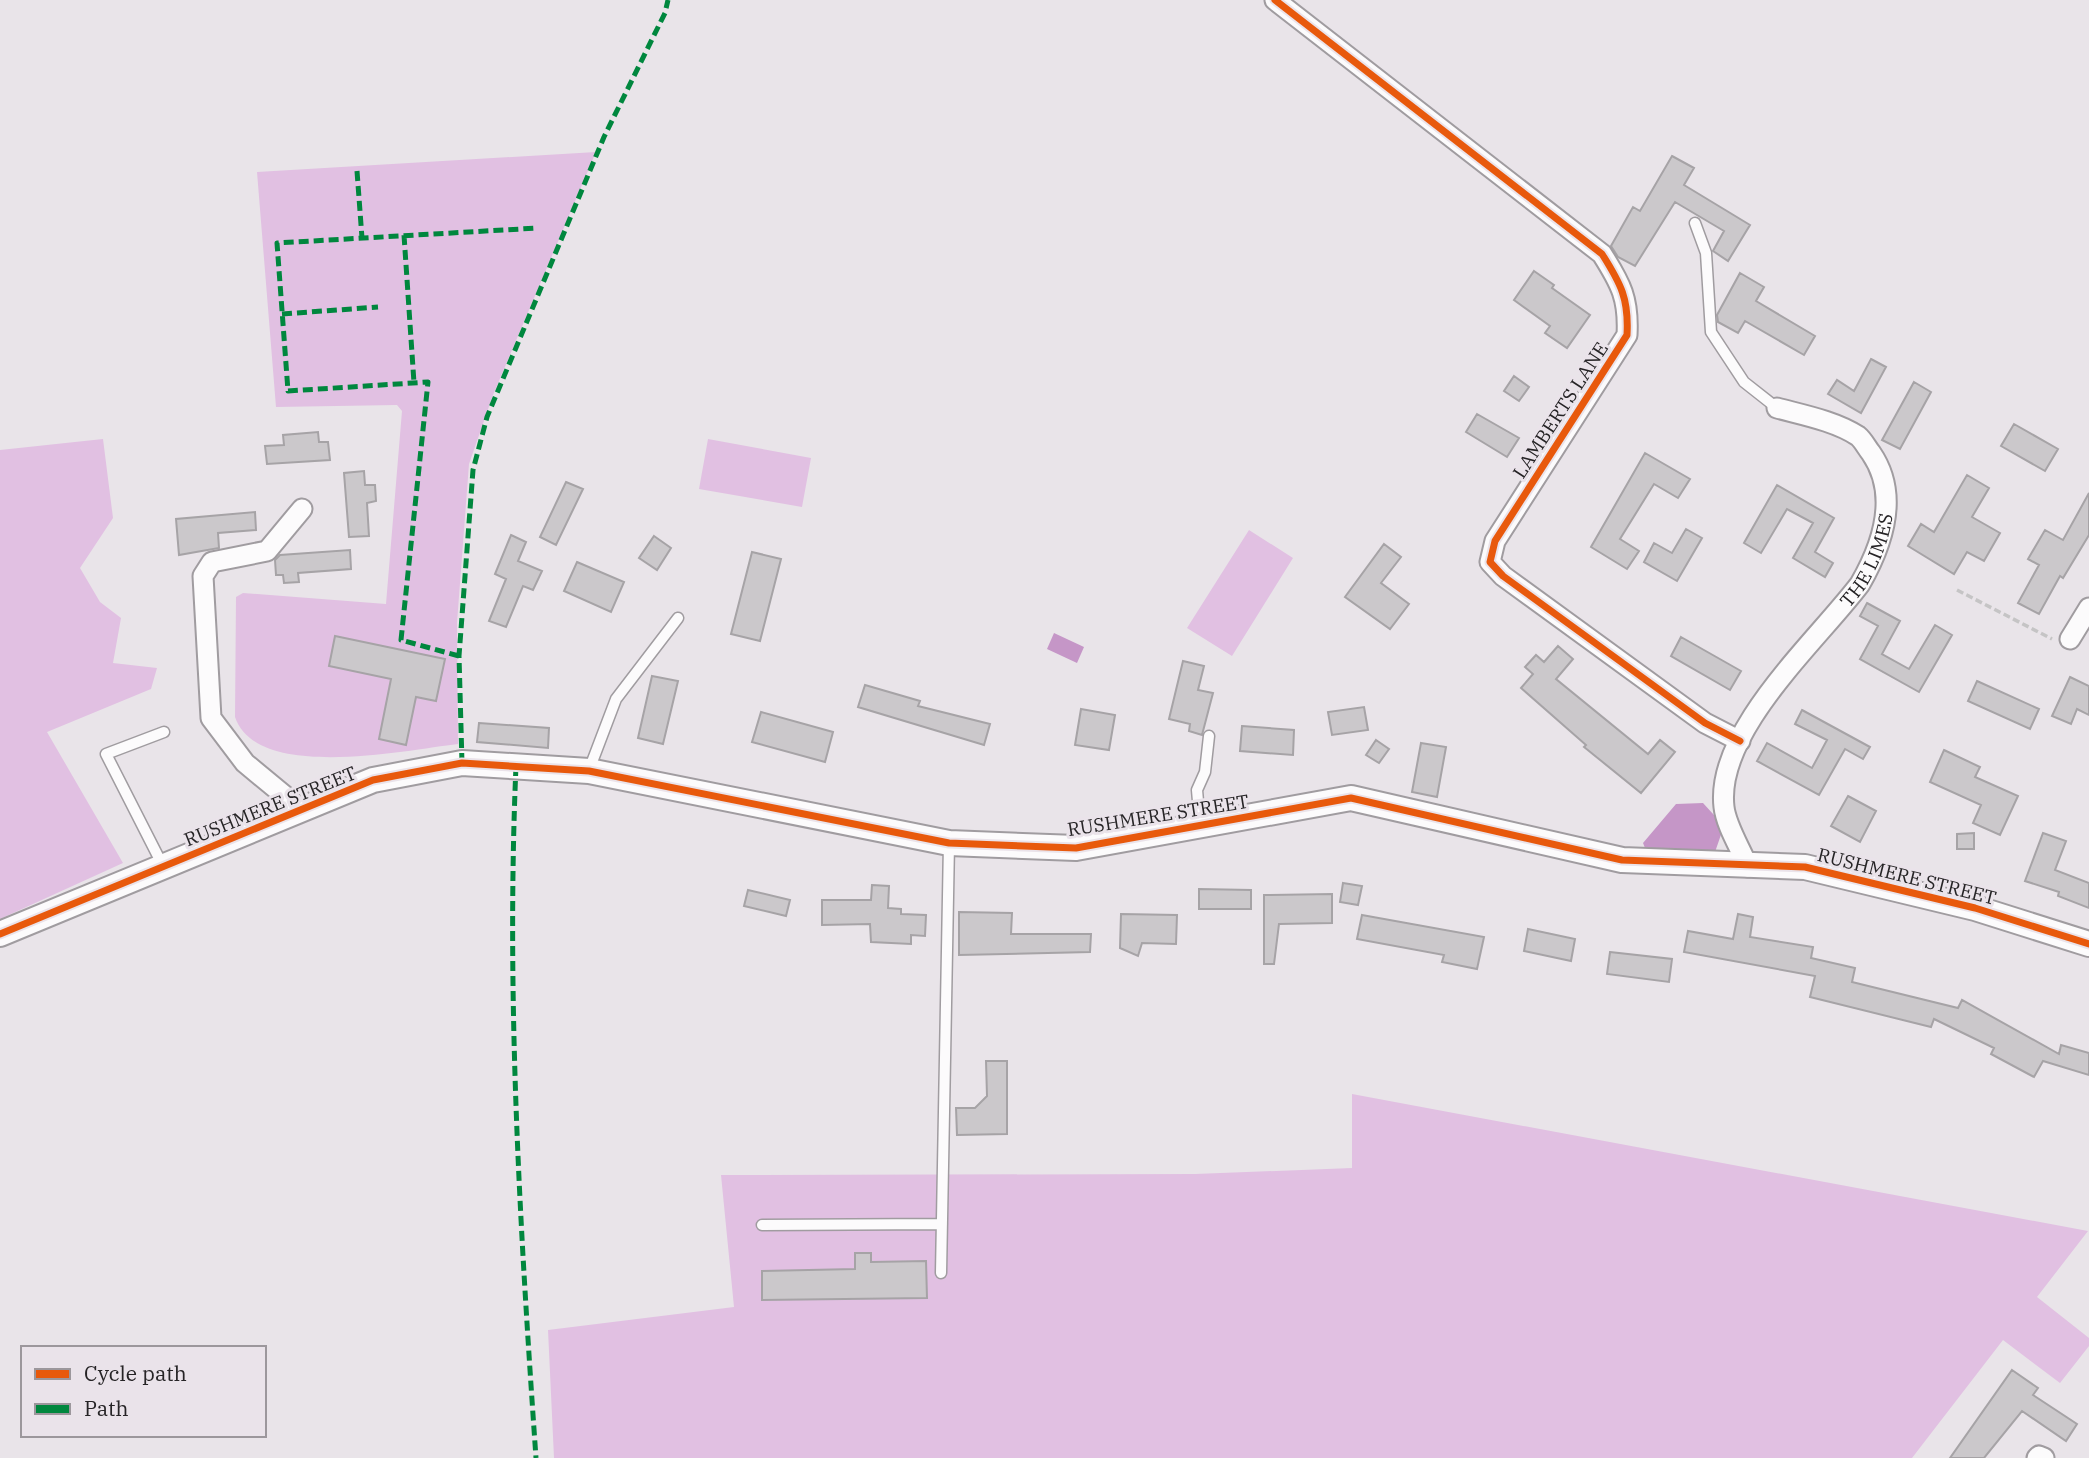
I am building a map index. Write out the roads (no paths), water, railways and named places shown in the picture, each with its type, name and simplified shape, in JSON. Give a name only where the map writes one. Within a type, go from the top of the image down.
[{"type":"street","name":"LAMBERTS LANE","points":[[1275,0],[1602,254],[1619,281],[1628,307],[1627,335],[1495,541],[1490,562],[1503,576],[1705,723],[1740,741]]},
{"type":"street","name":"THE LIMES","points":[[1740,741],[1761,703],[1860,584],[1873,562],[1886,522],[1880,467],[1860,437],[1816,419],[1777,408]]},
{"type":"street","points":[[302,509],[267,551],[212,562],[203,576],[211,718],[245,763],[302,810]]},
{"type":"street","points":[[2079,633],[2089,608]]},
{"type":"street","points":[[1740,741],[1724,784],[1724,810],[1748,867]]},
{"type":"street","name":"RUSHMERE STREET","points":[[0,934],[373,780],[462,763],[589,771],[949,843],[1076,848],[1351,798],[1622,860],[1748,867],[1805,867],[1975,908],[2089,944]]},
{"type":"street","points":[[2037,1458],[2044,1458]]},
{"type":"lane","points":[[1695,223],[1706,253],[1711,332],[1744,382],[1777,408]]},
{"type":"lane","points":[[589,771],[615,699],[678,618]]},
{"type":"lane","points":[[163,866],[106,754],[164,732]]},
{"type":"lane","points":[[1200,825],[1197,790],[1205,772],[1209,736]]},
{"type":"lane","points":[[941,1273],[949,843]]},
{"type":"lane","points":[[762,1225],[942,1224]]}]
